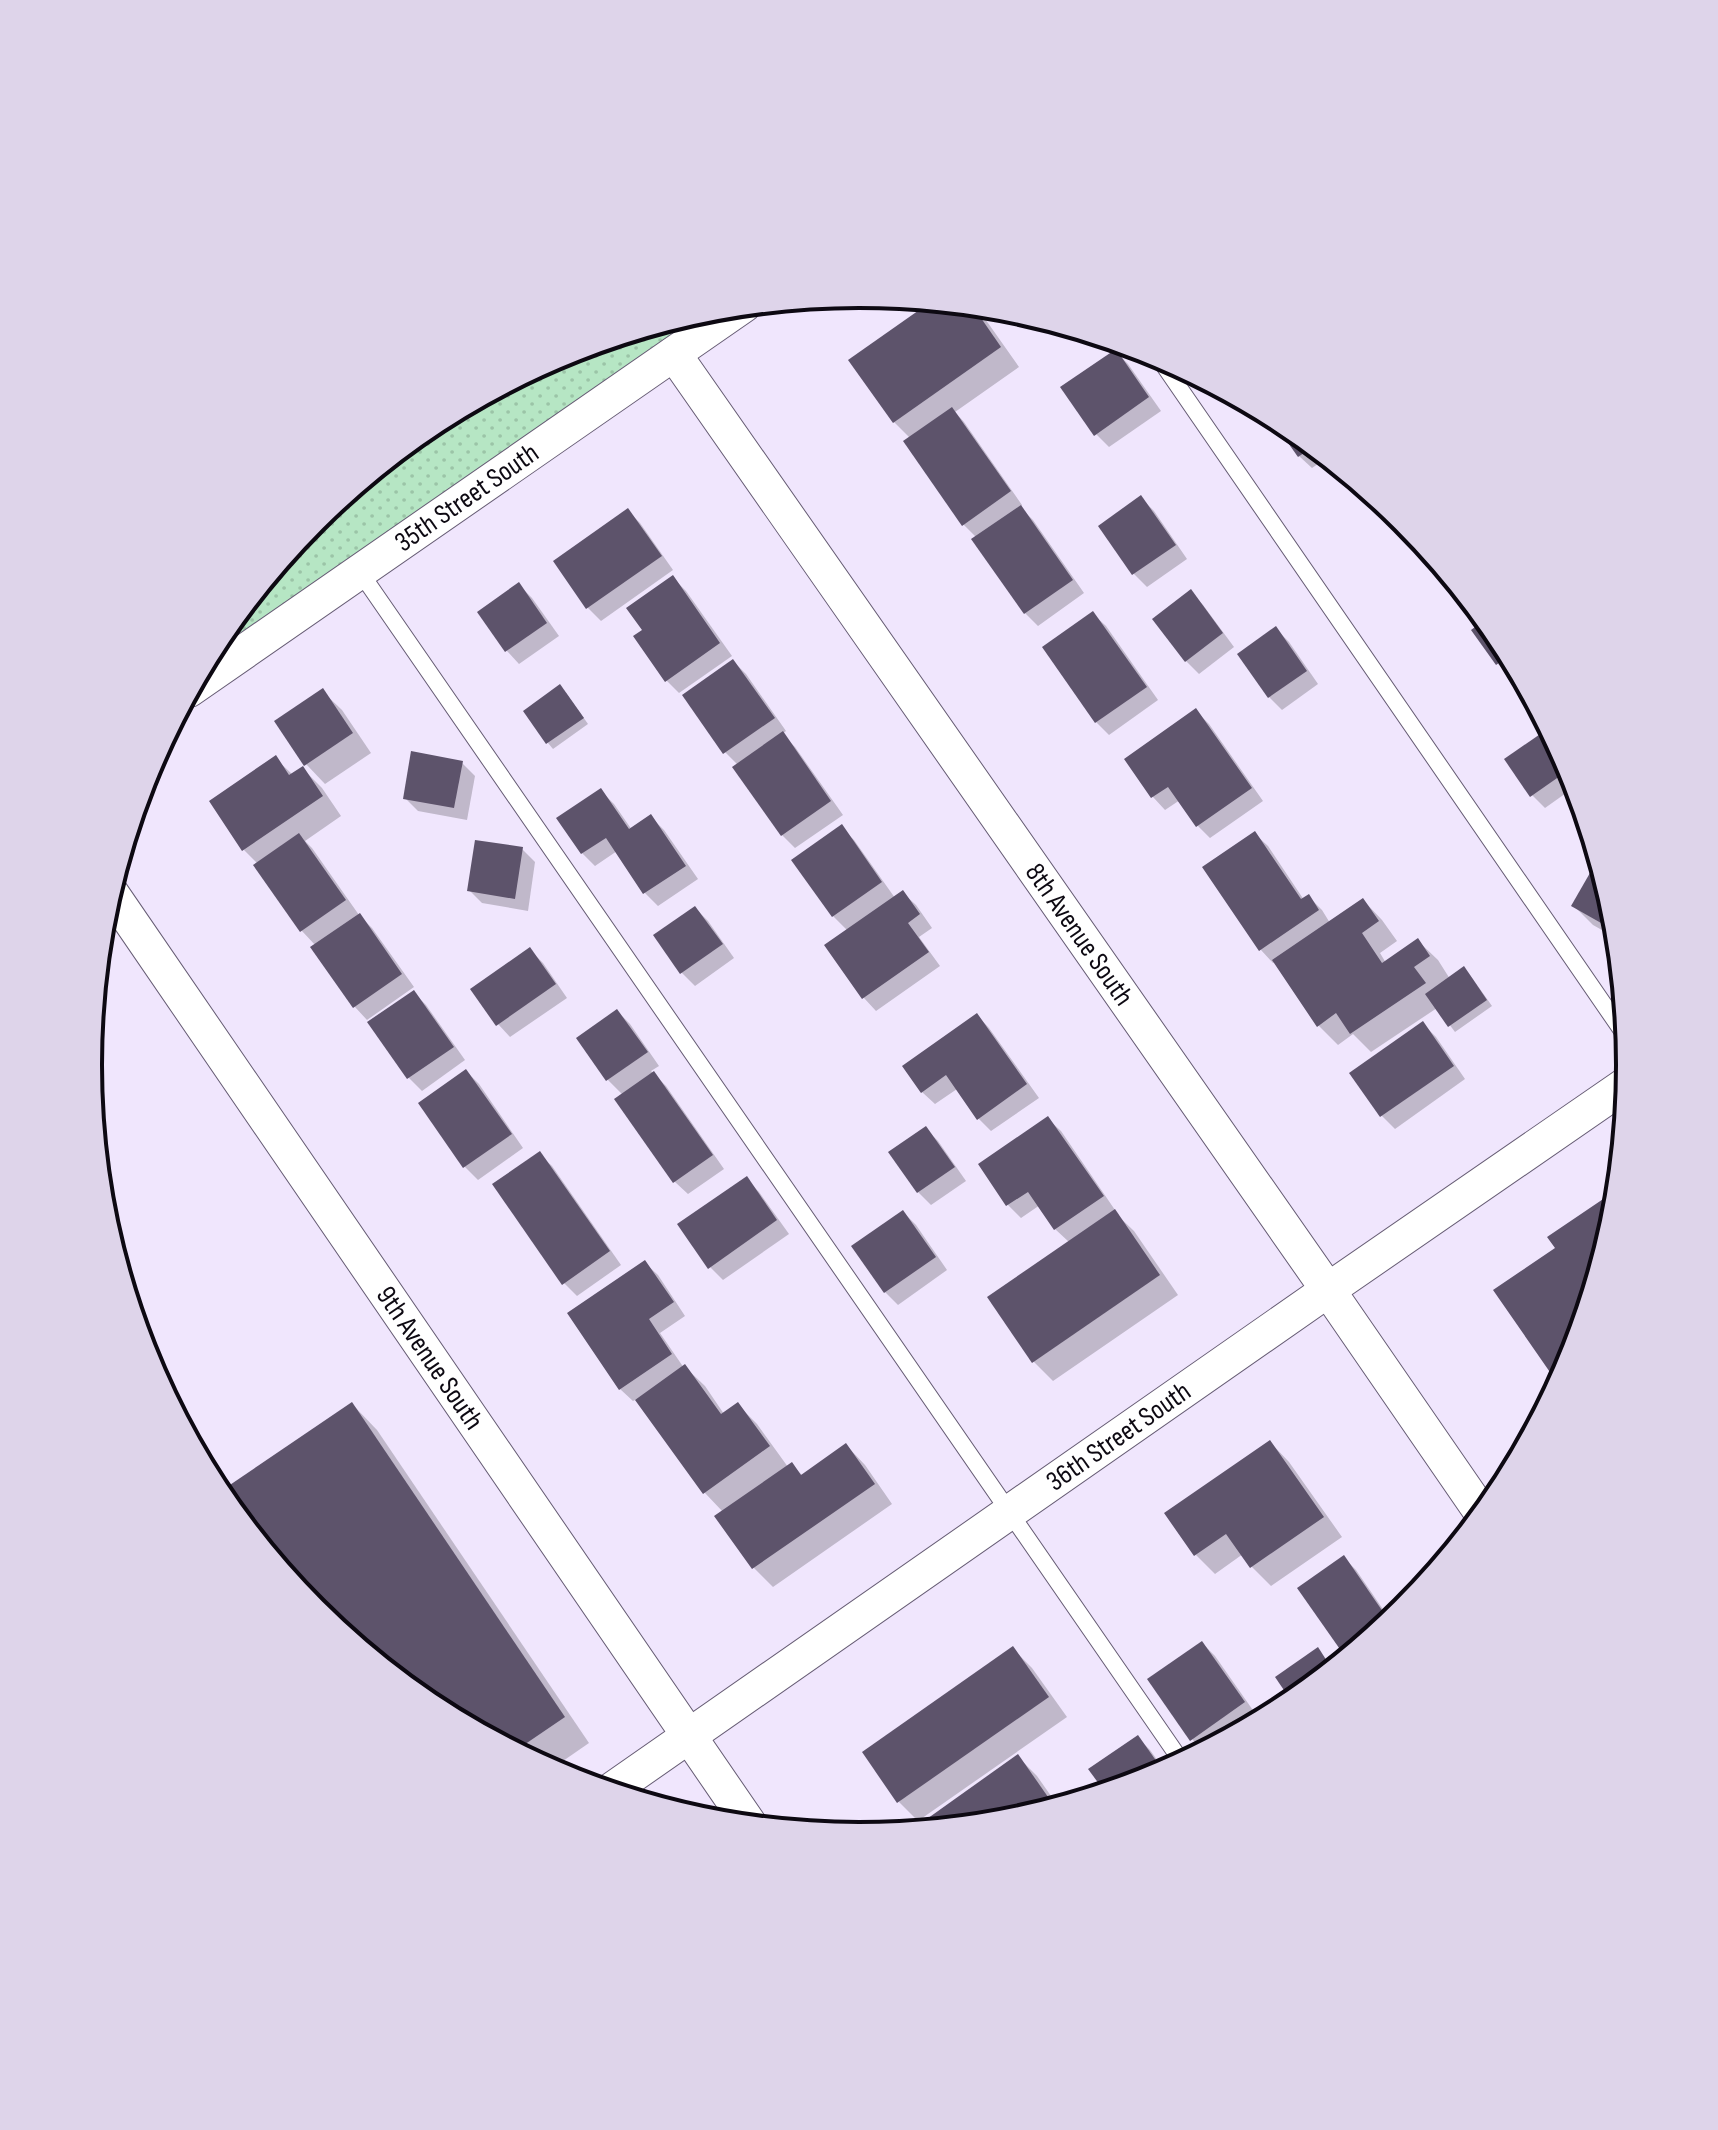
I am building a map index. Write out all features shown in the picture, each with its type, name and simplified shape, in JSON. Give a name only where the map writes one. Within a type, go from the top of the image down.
[{"type":"street","name":"35th Street South","points":[[210,676],[721,321]]},
{"type":"street","name":"8th Avenue South","points":[[674,354],[1475,1504]]},
{"type":"street","name":"9th Avenue South","points":[[120,905],[741,1813]]},
{"type":"street","name":"36th Street South","points":[[621,1783],[1615,1092]]},
{"type":"lane","points":[[1171,376],[1614,1019]]},
{"type":"lane","points":[[360,572],[1175,1752]]},
{"type":"green space","points":[[680,330],[211,674],[258,604],[290,566],[360,496],[398,464],[481,409],[524,386],[616,348]]},
{"type":"building","points":[[918,311],[981,318],[1001,347],[893,423],[848,360]]},
{"type":"building","points":[[1112,352],[1120,355],[1149,397],[1094,436],[1060,387]]},
{"type":"building","points":[[952,407],[1011,491],[962,526],[903,441]]},
{"type":"building","points":[[1286,440],[1304,453],[1298,457]]},
{"type":"building","points":[[1141,495],[1176,545],[1132,575],[1098,526]]},
{"type":"building","points":[[1021,505],[1073,580],[1024,614],[971,539]]},
{"type":"building","points":[[628,508],[662,556],[586,609],[553,561]]},
{"type":"building","points":[[673,575],[720,643],[665,682],[633,636],[642,630],[626,608]]},
{"type":"building","points":[[519,582],[547,623],[505,652],[477,612]]},
{"type":"building","points":[[1191,589],[1223,633],[1185,662],[1152,619]]},
{"type":"building","points":[[1093,611],[1147,687],[1095,723],[1042,647]]},
{"type":"building","points":[[1276,626],[1307,671],[1268,698],[1237,654]]},
{"type":"building","points":[[1476,627],[1500,662],[1496,665],[1471,630]]},
{"type":"building","points":[[733,659],[775,718],[723,754],[682,695]]},
{"type":"building","points":[[560,684],[584,718],[546,744],[523,711]]},
{"type":"building","points":[[323,688],[353,733],[304,766],[274,721]]},
{"type":"building","points":[[1196,708],[1252,788],[1196,827],[1168,787],[1151,798],[1124,759]]},
{"type":"building","points":[[783,731],[831,801],[781,836],[732,767]]},
{"type":"building","points":[[1540,734],[1559,777],[1530,797],[1504,759]]},
{"type":"building","points":[[411,751],[463,761],[454,808],[403,799]]},
{"type":"building","points":[[276,755],[289,775],[303,766],[323,796],[242,851],[209,801]]},
{"type":"building","points":[[601,788],[629,829],[651,814],[686,866],[643,894],[606,838],[581,854],[556,818]]},
{"type":"building","points":[[842,824],[882,882],[832,917],[791,860]]},
{"type":"building","points":[[1255,831],[1301,899],[1309,894],[1319,910],[1259,951],[1202,867]]},
{"type":"building","points":[[299,833],[346,900],[300,932],[253,865]]},
{"type":"building","points":[[475,840],[523,847],[515,899],[467,891]]},
{"type":"building","points":[[1591,872],[1602,924],[1571,906]]},
{"type":"building","points":[[903,890],[920,914],[908,923],[929,952],[862,999],[824,945]]},
{"type":"building","points":[[1363,898],[1379,921],[1362,933],[1382,963],[1418,938],[1430,956],[1414,967],[1426,983],[1350,1034],[1336,1013],[1317,1027],[1272,960]]},
{"type":"building","points":[[695,906],[723,944],[680,974],[653,935]]},
{"type":"building","points":[[360,913],[402,974],[353,1008],[310,947]]},
{"type":"building","points":[[530,947],[556,984],[496,1026],[470,989]]},
{"type":"building","points":[[1464,966],[1487,1000],[1448,1027],[1425,994]]},
{"type":"building","points":[[414,990],[454,1047],[407,1079],[367,1022]]},
{"type":"building","points":[[617,1009],[648,1052],[606,1081],[576,1038]]},
{"type":"building","points":[[977,1013],[1027,1084],[977,1120],[946,1075],[921,1093],[902,1066]]},
{"type":"building","points":[[1423,1021],[1454,1066],[1380,1117],[1349,1073]]},
{"type":"building","points":[[466,1069],[512,1134],[463,1168],[418,1103]]},
{"type":"building","points":[[654,1071],[713,1155],[673,1183],[614,1099]]},
{"type":"building","points":[[1048,1116],[1104,1196],[1054,1230],[1028,1192],[1006,1206],[978,1164]]},
{"type":"building","points":[[926,1126],[955,1167],[917,1193],[888,1152]]},
{"type":"building","points":[[540,1151],[610,1251],[562,1285],[492,1184]]},
{"type":"building","points":[[747,1176],[777,1220],[708,1269],[677,1224]]},
{"type":"building","points":[[1604,1199],[1576,1308],[1550,1373],[1493,1290],[1555,1248],[1547,1237]]},
{"type":"building","points":[[1115,1209],[1160,1275],[1032,1363],[987,1297]]},
{"type":"building","points":[[903,1210],[936,1257],[884,1293],[851,1246]]},
{"type":"building","points":[[645,1260],[674,1302],[649,1319],[672,1354],[619,1390],[567,1313]]},
{"type":"building","points":[[685,1364],[721,1414],[738,1402],[770,1446],[703,1494],[635,1400]]},
{"type":"building","points":[[352,1402],[565,1717],[525,1744],[438,1694],[398,1666],[324,1600],[258,1526],[229,1485]]},
{"type":"building","points":[[1270,1440],[1324,1517],[1250,1568],[1226,1534],[1194,1556],[1164,1513]]},
{"type":"building","points":[[846,1443],[875,1484],[752,1569],[714,1516],[792,1462],[801,1475]]},
{"type":"building","points":[[1344,1555],[1382,1611],[1340,1649],[1297,1588]]},
{"type":"building","points":[[1202,1641],[1245,1702],[1190,1741],[1147,1679]]},
{"type":"building","points":[[1013,1646],[1049,1697],[897,1803],[862,1752]]},
{"type":"building","points":[[1318,1647],[1327,1660],[1284,1691],[1275,1677]]},
{"type":"building","points":[[1138,1735],[1156,1761],[1098,1783],[1088,1769]]},
{"type":"building","points":[[1018,1754],[1048,1798],[958,1816],[928,1818]]}]
